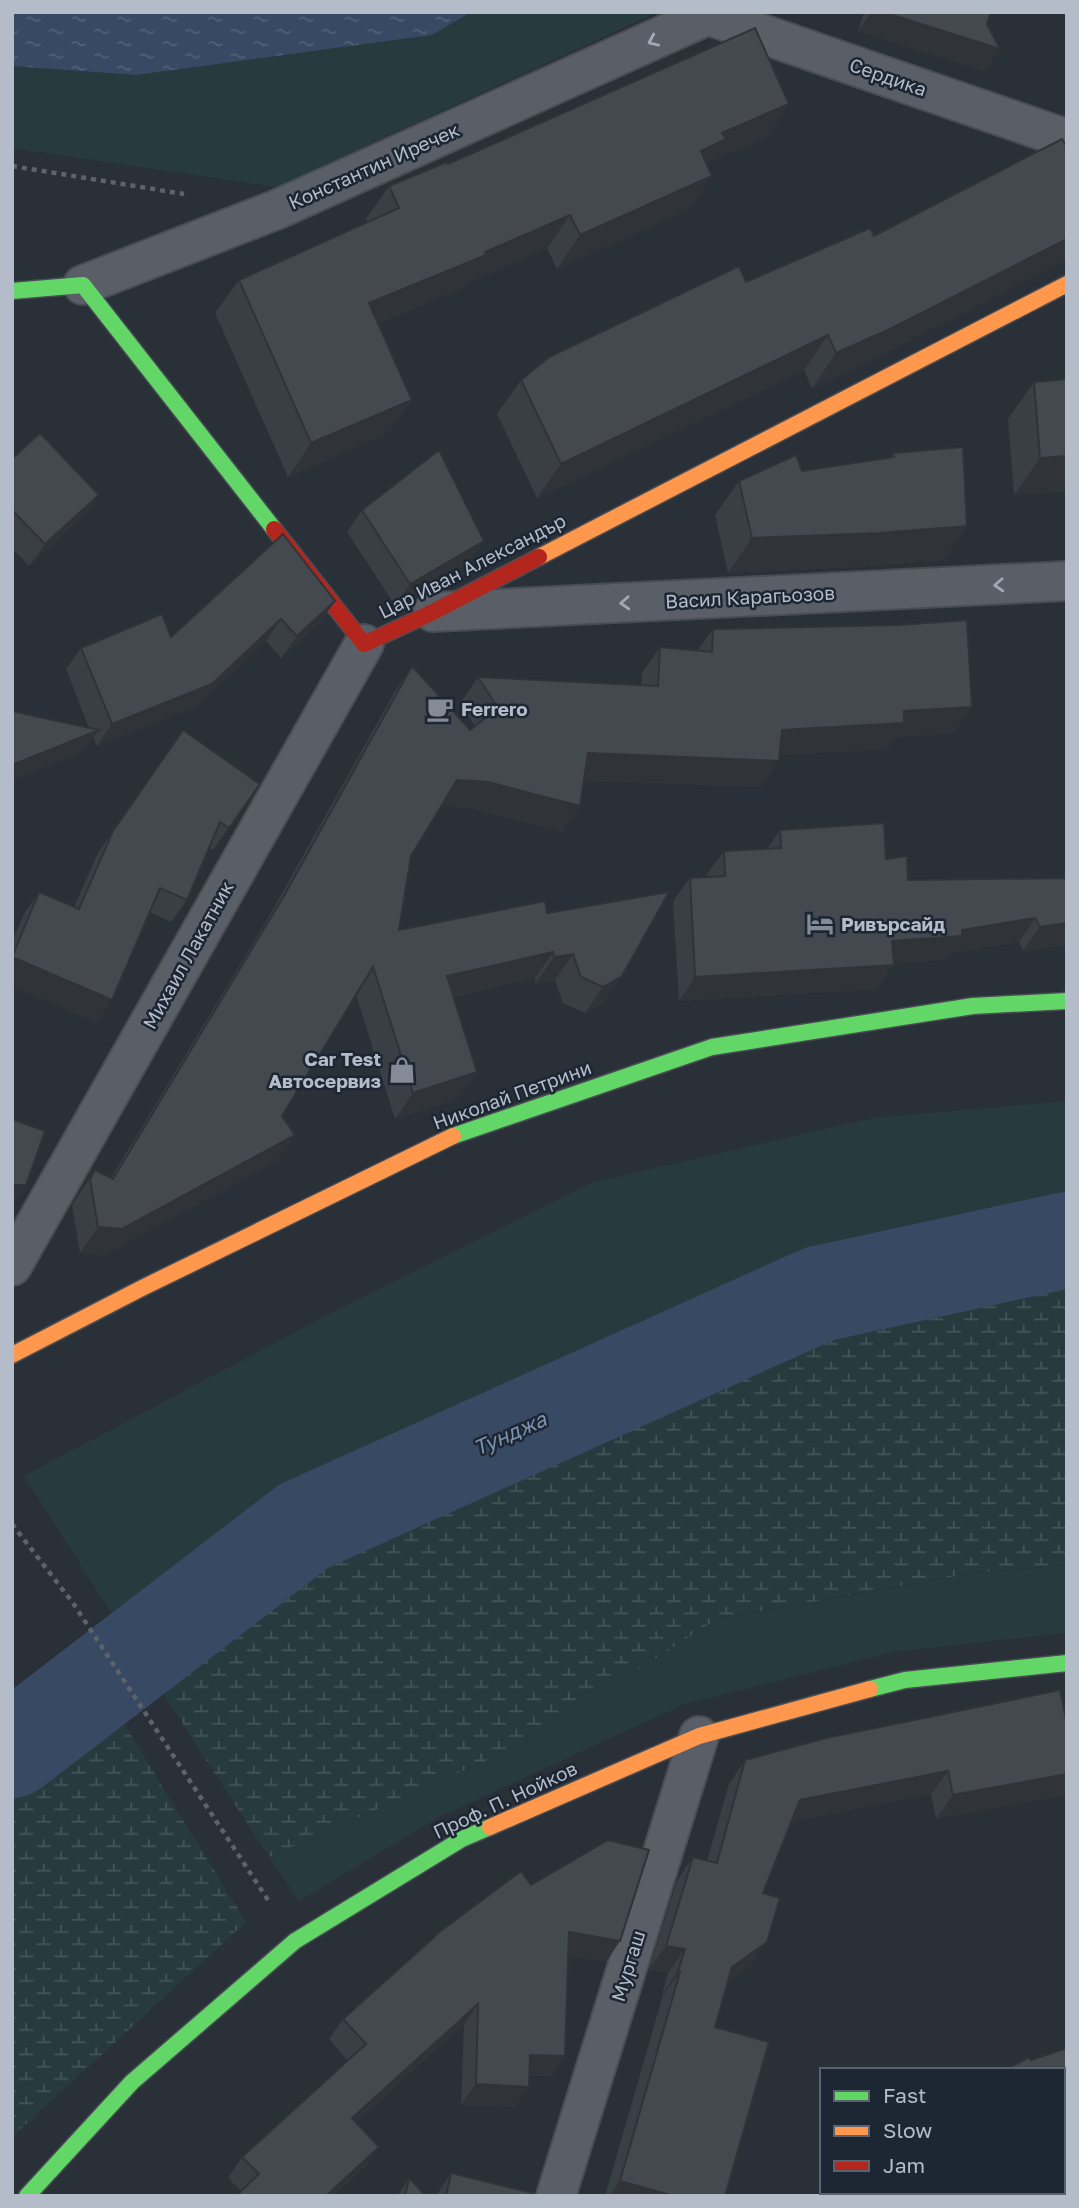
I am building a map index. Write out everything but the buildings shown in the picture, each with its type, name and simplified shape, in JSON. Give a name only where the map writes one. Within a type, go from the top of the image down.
[{"type":"street","name":"Сердика","points":[[712,14],[1067,139]]},
{"type":"street","name":"Константин Иречек","points":[[83,285],[278,209],[712,14]]},
{"type":"street","name":"Цар Иван Александър","points":[[364,644],[433,612],[1067,284]]},
{"type":"street","points":[[12,290],[83,285],[364,644]]},
{"type":"street","name":"Васил Карагьозов","points":[[433,612],[1067,581]]},
{"type":"street","name":"Михаил Лакатник","points":[[12,1266],[364,644]]},
{"type":"street","name":"Николай Петрини","points":[[12,1355],[142,1288],[465,1130],[712,1047],[973,1006],[1067,1001]]},
{"type":"street","name":"Проф. П. Нойков","points":[[27,2196],[132,2082],[295,1941],[462,1839],[699,1736],[905,1680],[1067,1663]]},
{"type":"street","name":"Мургаш","points":[[556,2196],[699,1736]]},
{"type":"path","points":[[12,166],[185,194]]},
{"type":"path","points":[[12,1524],[73,1602],[295,1941]]},
{"type":"green space","points":[[471,12],[658,12],[276,187],[12,148],[12,66],[136,75],[432,35]]},
{"type":"green space","points":[[1067,1101],[1067,1212],[795,1271],[299,1495],[122,1630],[24,1476],[316,1321],[594,1182],[873,1118]]},
{"type":"green space","points":[[1067,1212],[1067,1565],[972,1573],[717,1619],[519,1746],[269,1857],[122,1630],[299,1495],[795,1271]]},
{"type":"green space","points":[[1067,1565],[1067,1633],[893,1652],[685,1704],[439,1817],[299,1901],[269,1857],[519,1746],[717,1619],[972,1573]]},
{"type":"green space","points":[[87,1664],[246,1922],[12,2137],[12,1717]]},
{"type":"water","points":[[12,12],[471,12],[432,35],[136,75],[12,66]]},
{"type":"waterway","name":"Тунджа","points":[[12,1750],[304,1526],[819,1294],[1067,1240]]},
{"type":"traffic: fast","points":[[12,291],[83,285],[274,529]]},
{"type":"traffic: fast","points":[[453,1136],[712,1047],[973,1006],[1067,1001]]},
{"type":"traffic: fast","points":[[870,1689],[905,1680],[1067,1663]]},
{"type":"traffic: fast","points":[[27,2196],[132,2082],[295,1941],[462,1839],[490,1827]]},
{"type":"traffic: slow","points":[[539,557],[1067,284]]},
{"type":"traffic: slow","points":[[12,1355],[142,1288],[453,1136]]},
{"type":"traffic: slow","points":[[490,1827],[699,1736],[870,1689]]},
{"type":"traffic: jam","points":[[274,529],[364,644],[539,557]]},
{"type":"place","name":"Ferrero","points":[[440,709]]},
{"type":"place","name":"Ривърсайд","points":[[820,924]]},
{"type":"place","name":"Car Test Автосервиз","points":[[402,1070]]}]
